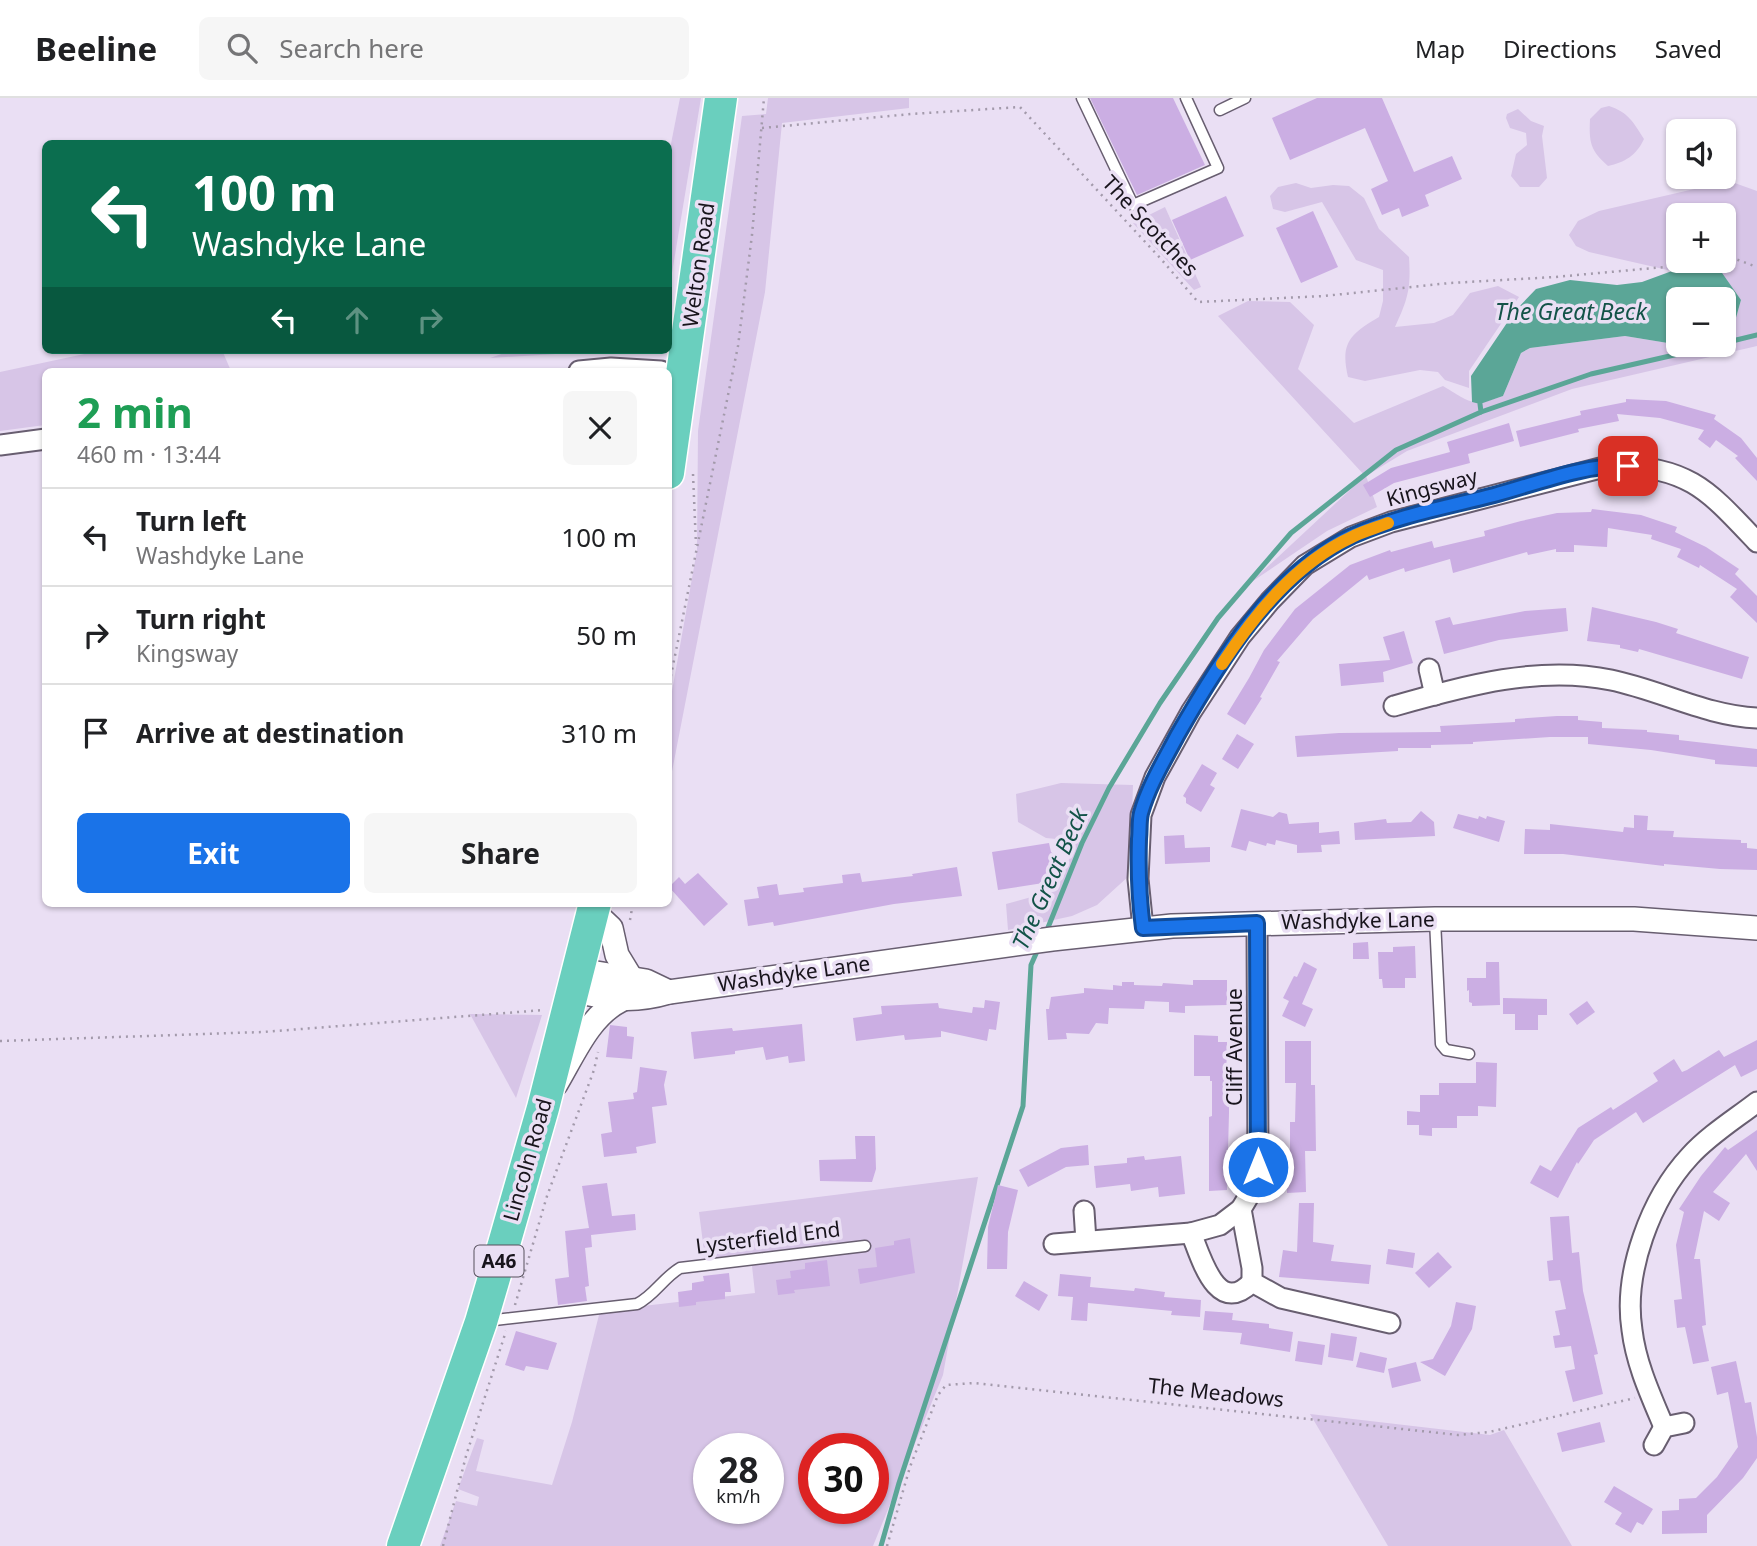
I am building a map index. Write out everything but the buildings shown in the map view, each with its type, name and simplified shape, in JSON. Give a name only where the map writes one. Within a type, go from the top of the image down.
[{"type":"highway","name":"Welton Road","points":[[672,368],[721,98]]},
{"type":"highway","name":"Welton Road","points":[[672,382],[681,473]]},
{"type":"highway","name":"A46","points":[[573,990],[594,907]]},
{"type":"highway","name":"Lincoln Road","points":[[403,1546],[481,1322],[573,990]]},
{"type":"street","points":[[0,445],[42,440]]},
{"type":"street","name":"Kingsway","points":[[1143,928],[1138,879],[1141,815],[1155,777],[1191,712],[1240,637],[1305,565],[1351,537],[1391,522],[1612,465],[1644,466],[1687,479],[1710,494],[1757,542]]},
{"type":"street","points":[[1429,669],[1435,695]]},
{"type":"street","points":[[1394,706],[1508,679],[1545,674],[1574,674],[1652,691],[1738,717],[1757,718]]},
{"type":"street","points":[[594,907],[611,928],[617,956],[631,978]]},
{"type":"street","name":"Washdyke Lane","points":[[573,990],[621,1000],[645,999],[668,992],[1143,928],[1435,919],[1634,919],[1757,928]]},
{"type":"street","name":"Cliff Avenue","points":[[1241,1209],[1253,1189],[1258,1167],[1257,923]]},
{"type":"street","name":"Washdyke Lane","points":[[573,990],[631,978],[646,981],[668,992]]},
{"type":"street","points":[[542,1108],[590,1027],[609,1006],[621,1000]]},
{"type":"street","points":[[1664,1427],[1639,1362],[1631,1329],[1631,1296],[1637,1259],[1650,1218],[1667,1183],[1691,1154],[1757,1102]]},
{"type":"street","points":[[1054,1244],[1191,1233],[1220,1224],[1241,1209],[1252,1282],[1247,1287],[1230,1293],[1220,1290],[1213,1284],[1191,1233]]},
{"type":"street","points":[[1084,1211],[1086,1241]]},
{"type":"street","points":[[1252,1282],[1281,1298],[1390,1323]]},
{"type":"street","points":[[1654,1445],[1664,1427],[1684,1423]]},
{"type":"lane","points":[[1082,98],[1133,205],[1217,168],[1186,98]]},
{"type":"lane","points":[[1220,110],[1245,98]]},
{"type":"lane","points":[[1435,919],[1441,1044],[1447,1050],[1469,1054]]},
{"type":"lane","name":"Lysterfield End","points":[[481,1322],[637,1304],[647,1299],[670,1274],[680,1268],[865,1246]]},
{"type":"path","points":[[672,670],[738,346],[764,98]]},
{"type":"path","name":"The Scotches","points":[[762,128],[1020,107],[1198,302],[1324,296],[1450,283],[1666,267]]},
{"type":"path","points":[[1736,259],[1757,267]]},
{"type":"path","points":[[681,473],[696,551]]},
{"type":"path","points":[[630,922],[632,907]]},
{"type":"path","points":[[0,1041],[263,1032],[497,1014],[573,990]]},
{"type":"path","name":"The Meadows","points":[[887,1546],[910,1467],[946,1384],[974,1383],[1458,1435],[1489,1432],[1650,1394]]},
{"type":"shaded area","points":[[680,98],[701,98],[672,273],[672,140]]},
{"type":"shaded area","points":[[768,98],[909,98],[909,108],[782,123],[765,292],[672,772],[672,691],[697,550],[698,431],[742,116],[766,114]]},
{"type":"shaded area","points":[[1609,106],[1626,115],[1644,139],[1629,157],[1608,166],[1594,150],[1590,119],[1601,108]]},
{"type":"shaded area","points":[[1518,109],[1531,121],[1544,126],[1542,136],[1547,178],[1539,187],[1520,187],[1511,176],[1516,154],[1527,145],[1526,133],[1510,128],[1506,118],[1507,114]]},
{"type":"shaded area","points":[[1296,183],[1311,188],[1349,186],[1364,198],[1379,229],[1409,257],[1408,294],[1395,327],[1434,323],[1453,315],[1470,293],[1498,286],[1519,297],[1469,371],[1469,388],[1445,380],[1438,372],[1420,370],[1365,381],[1348,377],[1345,356],[1350,341],[1354,334],[1379,317],[1383,301],[1383,270],[1356,260],[1322,202],[1285,212],[1273,209],[1270,196],[1278,187]]},
{"type":"shaded area","points":[[1736,184],[1757,191],[1757,346],[1736,351],[1736,318],[1741,300],[1736,295],[1736,287],[1729,287],[1716,273],[1736,273],[1736,203],[1666,203],[1666,270],[1589,252],[1576,246],[1569,235],[1578,221],[1599,211],[1694,189],[1736,189]]},
{"type":"shaded area","points":[[1165,207],[1201,287],[1194,290],[1133,223]]},
{"type":"shaded area","points":[[1248,301],[1290,302],[1314,325],[1298,369],[1354,423],[1443,386],[1472,402],[1503,396],[1521,353],[1530,348],[1625,336],[1666,343],[1666,357],[1710,357],[1572,389],[1407,451],[1366,476],[1377,507],[1327,531],[1250,583],[1365,476],[1218,316]]},
{"type":"shaded area","points":[[84,354],[224,354],[230,368],[42,368],[42,425],[0,431],[0,372]]},
{"type":"shaded area","points":[[502,354],[554,354],[490,358]]},
{"type":"shaded area","points":[[1061,783],[1133,785],[1130,875],[1097,905],[1072,916],[1008,930],[1006,904],[1057,890],[1076,841],[1046,838],[1018,822],[1016,794]]},
{"type":"shaded area","points":[[470,1014],[542,1015],[516,1098]]},
{"type":"shaded area","points":[[978,1177],[943,1375],[889,1507],[889,1433],[798,1433],[798,1524],[882,1524],[873,1546],[440,1546],[456,1501],[477,1506],[479,1497],[458,1489],[477,1438],[484,1440],[476,1471],[552,1485],[572,1422],[600,1311],[755,1293],[751,1257],[705,1259],[699,1212]]},
{"type":"shaded area","points":[[1310,1414],[1490,1435],[1504,1430],[1572,1546],[1388,1546]]},
{"type":"water","name":"The Great Beck","points":[[1667,273],[1722,273],[1732,287],[1666,287],[1666,343],[1625,336],[1530,348],[1521,353],[1503,396],[1480,404],[1472,402],[1471,376],[1515,311],[1536,289],[1570,280],[1617,285],[1642,282]]},
{"type":"water","name":"The Great Beck","points":[[1736,293],[1741,300],[1736,318]]},
{"type":"waterway","name":"The Great Beck","points":[[1736,340],[1757,335]]},
{"type":"waterway","name":"The Great Beck","points":[[1481,412],[1591,374],[1666,357]]},
{"type":"waterway","name":"The Great Beck","points":[[1045,935],[1082,843],[1109,788],[1160,703],[1218,618],[1291,533],[1396,450],[1481,412],[1480,404]]},
{"type":"waterway","name":"The Great Beck","points":[[881,1546],[899,1483],[1023,1106],[1031,965],[1039,947]]},
{"type":"slow traffic","points":[[1222,664],[1270,601],[1305,565],[1351,537],[1388,523]]},
{"type":"route","points":[[1258,1167],[1257,923],[1143,928],[1138,879],[1141,815],[1155,777],[1191,712],[1240,637],[1305,565],[1351,537],[1391,522],[1612,465],[1628,466]]}]
